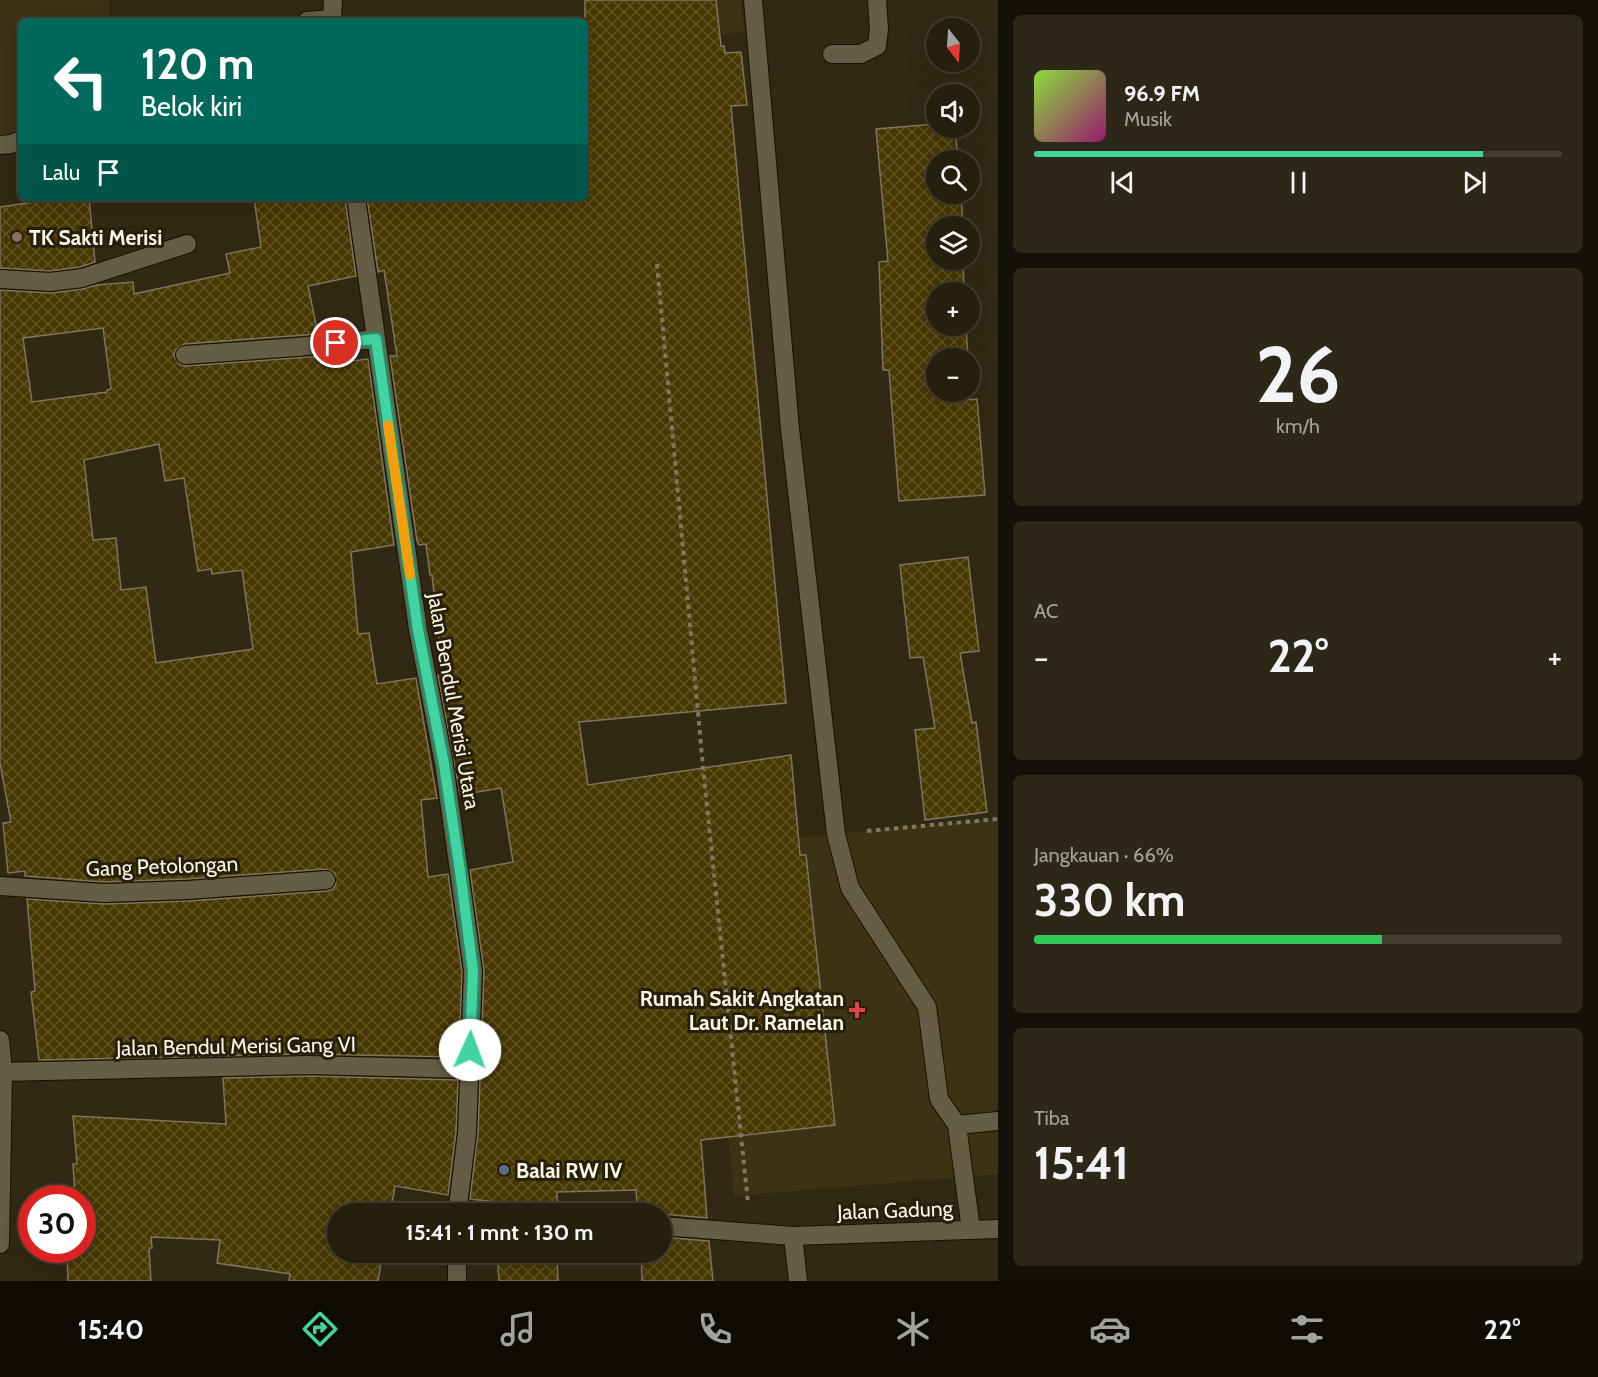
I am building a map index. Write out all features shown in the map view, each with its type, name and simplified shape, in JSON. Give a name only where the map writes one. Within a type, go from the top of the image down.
[{"type":"street","points":[[332,18],[333,0]]},
{"type":"street","points":[[753,0],[790,429],[836,834],[850,888],[927,1007],[939,1099],[957,1125],[971,1230]]},
{"type":"street","points":[[832,54],[861,54],[877,46],[879,29],[877,0]]},
{"type":"street","points":[[0,145],[18,141]]},
{"type":"street","name":"Jalan Bendul Merisi Utara","points":[[356,201],[418,630],[444,764],[473,971],[467,1133],[458,1203]]},
{"type":"street","points":[[0,279],[50,282],[82,278],[187,244]]},
{"type":"street","points":[[185,355],[376,339]]},
{"type":"street","name":"Gang Petolongan","points":[[0,886],[104,893],[188,890],[326,880]]},
{"type":"street","points":[[0,1040],[0,1244]]},
{"type":"street","name":"Jalan Bendul Merisi Gang VI","points":[[1,1072],[308,1065],[470,1069]]},
{"type":"street","points":[[957,1125],[998,1121]]},
{"type":"street","name":"Jalan Gadung","points":[[672,1227],[794,1236],[998,1229]]},
{"type":"street","points":[[794,1236],[798,1281]]},
{"type":"street","points":[[457,1263],[457,1281]]},
{"type":"path","points":[[657,264],[703,767],[751,1234]]},
{"type":"path","points":[[836,834],[998,819]]},
{"type":"shaded area","points":[[0,0],[108,0],[110,18],[18,18],[18,151],[0,154]]},
{"type":"shaded area","points":[[615,0],[741,0],[744,32],[619,41]]},
{"type":"shaded area","name":"Rumah Sakit Angkatan Laut Dr. Ramelan","points":[[998,818],[998,1174],[734,1196],[700,847]]},
{"type":"building","points":[[585,0],[716,0],[721,46],[724,46],[725,53],[741,52],[747,105],[731,106],[786,703],[579,722],[588,785],[791,755],[800,855],[806,855],[835,1125],[701,1140],[707,1218],[672,1215],[672,1203],[637,1203],[636,1190],[557,1192],[557,1203],[505,1203],[470,1199],[478,1133],[484,971],[470,870],[513,862],[501,788],[460,795],[438,675],[443,675],[432,575],[430,575],[426,544],[419,545],[417,541],[390,356],[397,356],[384,270],[378,272],[367,201],[588,201],[588,18],[585,18]]},
{"type":"building","points":[[926,125],[926,138],[956,138],[957,150],[926,150],[926,204],[962,204],[962,216],[926,216],[926,270],[963,270],[964,282],[926,282],[926,336],[967,336],[967,348],[926,348],[926,402],[977,402],[985,495],[899,501],[889,370],[883,370],[879,262],[888,261],[876,129]]},
{"type":"building","points":[[40,201],[89,201],[95,262],[80,267],[50,271],[0,268],[0,207]]},
{"type":"building","points":[[254,201],[345,201],[356,276],[308,286],[318,334],[184,344],[175,350],[174,356],[180,365],[186,366],[322,356],[324,364],[368,359],[394,545],[351,552],[358,634],[369,633],[377,684],[416,678],[437,798],[421,800],[428,877],[448,874],[462,972],[459,1057],[308,1054],[39,1060],[31,992],[35,991],[27,899],[104,904],[189,901],[327,891],[333,889],[336,884],[335,873],[325,869],[187,879],[104,882],[25,876],[25,871],[8,873],[3,823],[11,822],[0,763],[0,290],[51,293],[97,285],[133,282],[134,294],[230,273],[226,254],[261,247]],"holes":[[[103,328],[111,389],[107,392],[32,402],[23,338]],[[159,444],[165,481],[184,478],[198,571],[211,569],[212,574],[242,570],[253,649],[156,663],[146,587],[121,590],[116,538],[93,540],[84,460]]]},
{"type":"building","points":[[968,557],[979,651],[960,653],[972,723],[976,722],[987,812],[925,820],[915,730],[935,728],[923,657],[910,658],[900,565]]},
{"type":"building","points":[[308,1076],[458,1080],[456,1132],[448,1195],[395,1186],[392,1203],[327,1203],[327,1263],[381,1263],[378,1281],[289,1281],[290,1274],[217,1263],[220,1240],[151,1237],[152,1248],[149,1248],[151,1281],[68,1281],[67,1263],[96,1263],[96,1185],[74,1185],[73,1164],[77,1164],[73,1116],[226,1124],[223,1078]]},
{"type":"building","points":[[672,1238],[709,1241],[713,1281],[642,1281],[641,1263],[672,1263]]},
{"type":"building","points":[[498,1263],[557,1263],[558,1281],[499,1281]]},
{"type":"slow traffic","points":[[388,425],[410,575]]},
{"type":"place","name":"TK Sakti Merisi","points":[[17,237]]},
{"type":"place","name":"Rumah Sakit Angkatan Laut Dr. Ramelan","points":[[857,1010]]},
{"type":"place","name":"Balai RW IV","points":[[504,1170]]},
{"type":"route","points":[[336,343],[376,339],[418,630],[444,764],[460,871],[473,971],[470,1050]]}]
